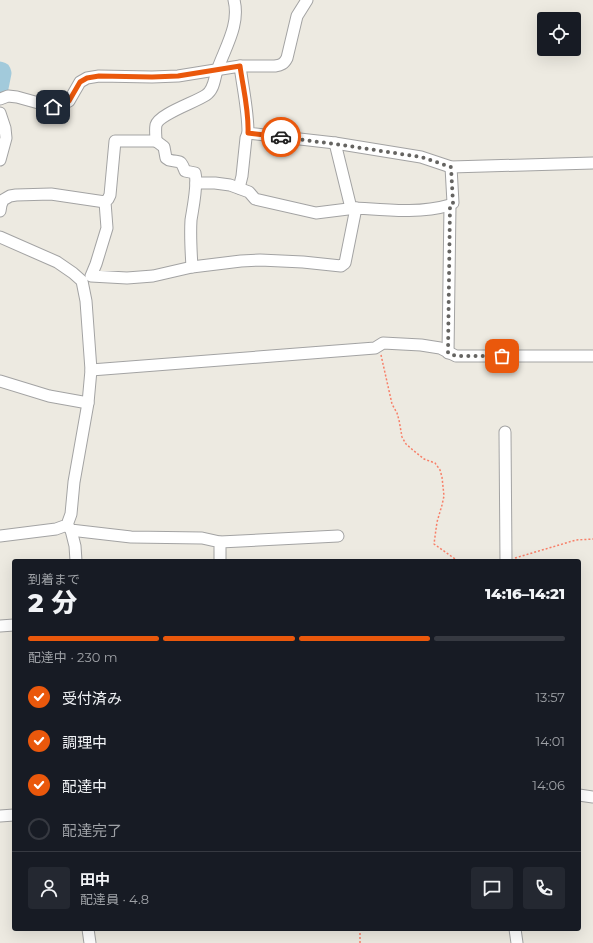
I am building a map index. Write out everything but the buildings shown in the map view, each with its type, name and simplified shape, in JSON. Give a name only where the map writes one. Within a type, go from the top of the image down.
[{"type":"street","points":[[156,141],[156,126],[161,119],[175,110],[206,95],[215,81],[217,70],[233,31],[236,6],[234,0]]},
{"type":"street","points":[[0,99],[8,96],[17,97],[53,107],[69,101],[80,82],[87,78],[99,76],[178,76],[240,66],[280,65],[284,63],[287,58],[297,16],[307,0]]},
{"type":"street","points":[[239,188],[248,133],[246,101],[240,66]]},
{"type":"street","points":[[0,113],[5,128],[6,138],[0,160]]},
{"type":"street","points":[[248,133],[421,157],[451,167],[593,164]]},
{"type":"street","points":[[76,559],[75,546],[69,527],[74,482],[88,403],[91,370],[86,301],[86,279],[96,264],[107,228],[105,202],[110,195],[116,141],[156,141],[164,148],[166,158],[169,160],[180,161],[185,171],[195,173],[196,183],[190,243],[192,267]]},
{"type":"street","points":[[0,237],[57,262],[73,273],[86,279],[152,276],[192,267],[241,260],[303,262],[341,266],[345,263],[353,208],[335,144]]},
{"type":"street","points":[[448,353],[450,205],[453,203],[451,167]]},
{"type":"street","points":[[196,183],[230,185],[249,192],[255,199],[316,213],[353,208],[417,211],[450,205]]},
{"type":"street","points":[[0,211],[3,200],[10,196],[16,195],[51,194],[105,202]]},
{"type":"street","points":[[91,370],[375,348],[383,343],[420,345],[440,348],[456,356],[593,356]]},
{"type":"street","points":[[0,381],[49,396],[88,403]]},
{"type":"street","points":[[505,432],[508,559]]},
{"type":"street","points":[[0,536],[69,527],[131,537],[202,538],[220,542],[338,536]]},
{"type":"street","points":[[220,542],[220,559]]},
{"type":"street","points":[[0,626],[12,625]]},
{"type":"street","points":[[581,796],[593,797]]},
{"type":"street","points":[[0,816],[12,816]]},
{"type":"street","points":[[88,931],[90,943]]},
{"type":"street","points":[[515,931],[518,943]]},
{"type":"path","points":[[379,345],[392,404],[399,420],[402,437],[406,444],[414,451],[424,459],[434,464],[440,470],[444,496],[437,522],[434,544],[455,559]]},
{"type":"path","points":[[511,559],[576,540],[593,539]]},
{"type":"path","points":[[360,931],[360,943]]},
{"type":"waterway","points":[[0,69],[3,70],[4,73],[1,88]]},
{"type":"way so far","points":[[281,137],[421,157],[451,167],[453,203],[450,205],[448,353],[456,356],[502,356]]},
{"type":"route","points":[[53,107],[69,101],[80,82],[87,78],[99,76],[178,76],[240,66],[246,101],[248,133],[281,137]]}]
